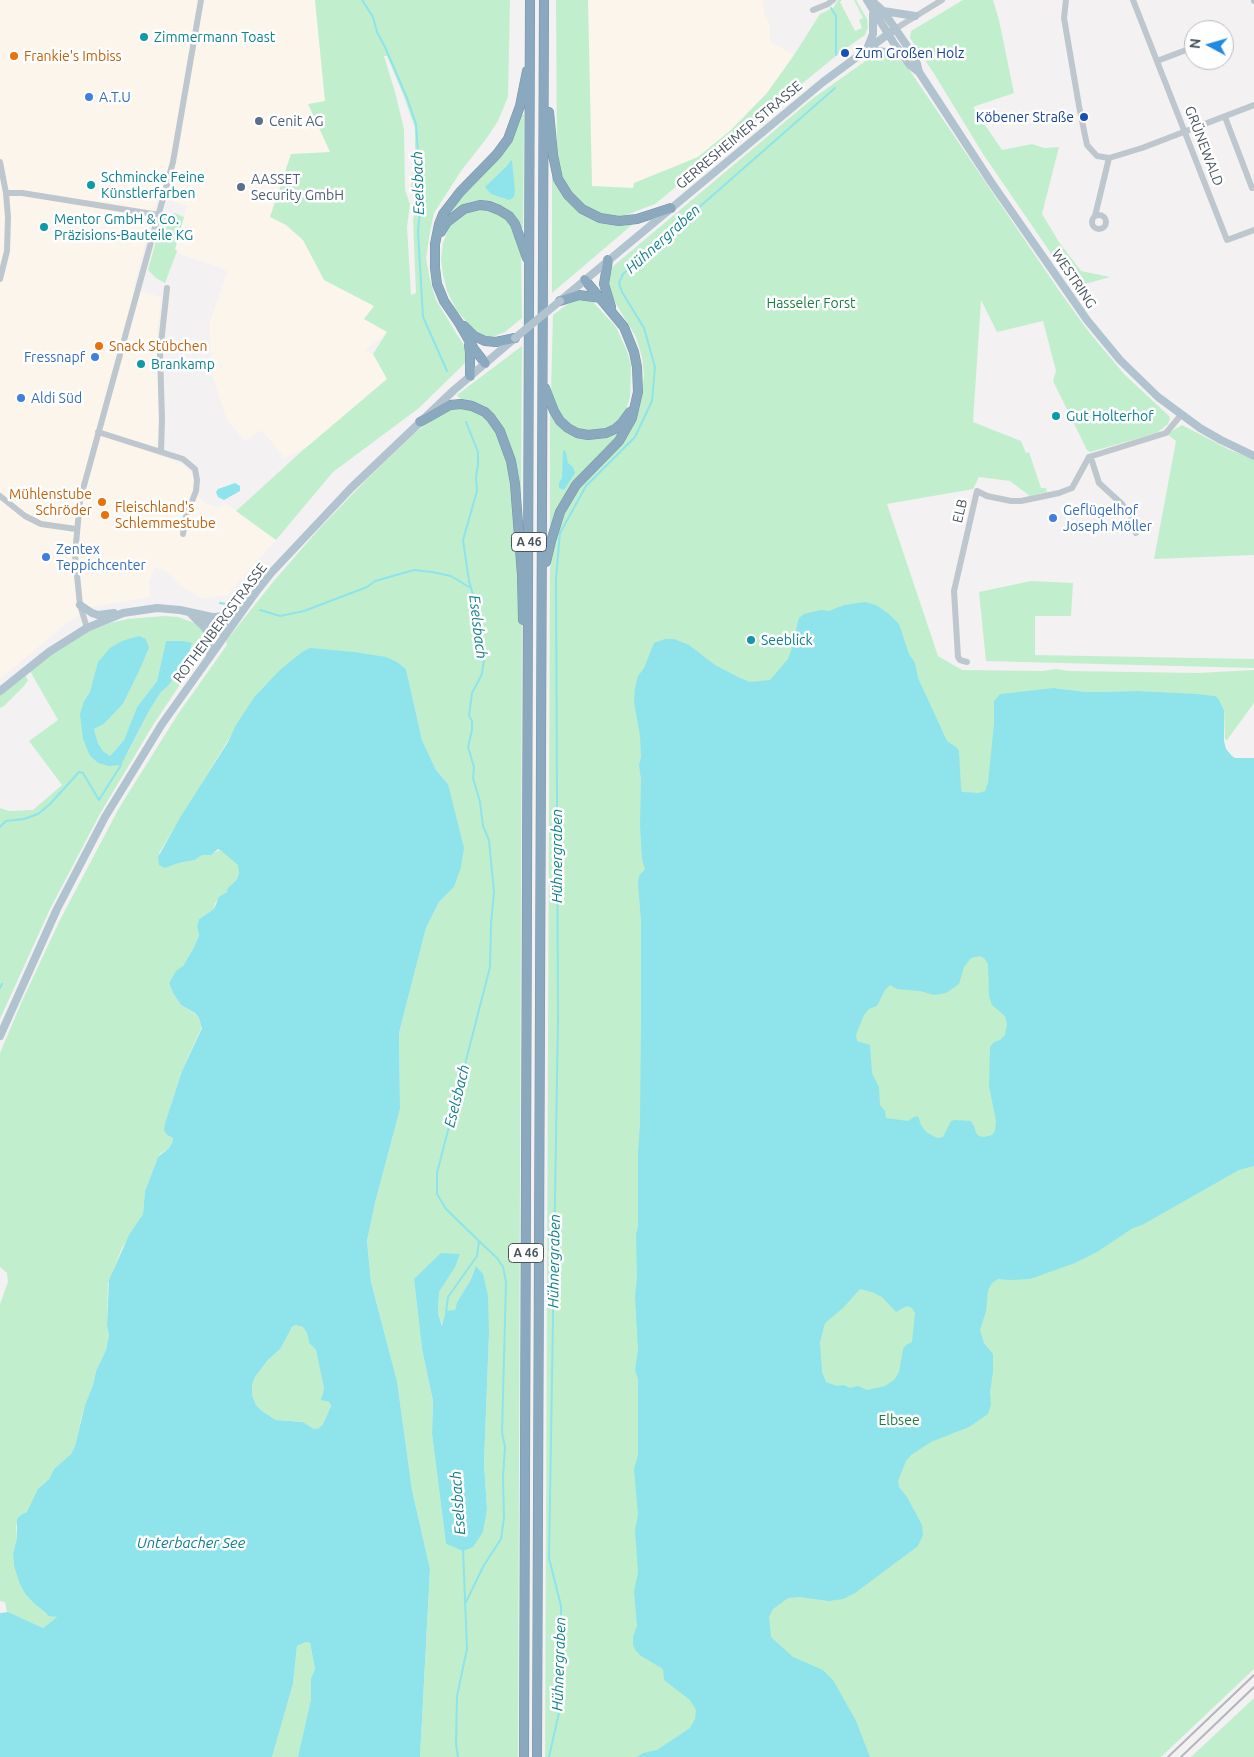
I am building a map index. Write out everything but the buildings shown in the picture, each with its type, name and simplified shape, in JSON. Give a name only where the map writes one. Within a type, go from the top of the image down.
[{"type":"highway","name":"A 46","points":[[524,1757],[530,0]]},
{"type":"highway","name":"A 46","points":[[537,1757],[544,0]]},
{"type":"highway","points":[[485,363],[444,300],[435,268],[435,244],[443,214],[460,192],[497,154],[508,139],[520,106],[531,49]]},
{"type":"highway","points":[[544,67],[555,168],[563,187],[574,202],[600,218],[619,221],[636,219],[671,208]]},
{"type":"highway","points":[[435,244],[446,222],[455,214],[464,208],[472,206],[489,206],[509,216],[515,224],[530,268]]},
{"type":"highway","points":[[608,260],[604,284],[613,312]]},
{"type":"highway","points":[[542,582],[550,541],[560,512],[576,486],[619,441],[632,418],[636,401],[638,381],[634,352],[624,327],[585,280]]},
{"type":"highway","points":[[560,301],[579,295],[601,298]]},
{"type":"highway","points":[[459,323],[474,336],[486,341],[496,342],[515,338]]},
{"type":"highway","points":[[465,335],[470,353],[470,376]]},
{"type":"highway","points":[[543,382],[554,411],[560,421],[573,430],[588,435],[606,433],[615,429],[628,416],[636,401]]},
{"type":"highway","points":[[420,422],[450,405],[461,404],[486,412],[500,431],[511,461],[515,484],[522,575],[523,644],[528,653]]},
{"type":"main road","name":"WESTRING","points":[[867,0],[902,56],[919,72],[991,182],[1087,320],[1137,378],[1181,415],[1221,440],[1254,456]]},
{"type":"main road","name":"WESTRING","points":[[871,0],[883,11],[916,60],[919,72]]},
{"type":"main road","points":[[883,11],[915,16]]},
{"type":"main road","points":[[873,12],[874,28],[867,49],[902,56]]},
{"type":"main road","name":"GERRESHEIMER STRASSE","points":[[560,301],[815,88],[895,29]]},
{"type":"main road","name":"ROTHENBERGSTRASSE","points":[[0,1036],[57,909],[105,817],[162,724],[256,592],[271,573],[351,488],[470,376],[560,301]]},
{"type":"main road","points":[[80,605],[98,615],[168,608],[212,617],[227,616],[256,592]]},
{"type":"main road","points":[[0,691],[49,652],[87,628],[123,613]]},
{"type":"main road","points":[[190,613],[222,632],[227,632],[223,623],[212,617]]},
{"type":"main road","points":[[190,613],[209,634],[210,656]]},
{"type":"street","points":[[87,628],[80,605],[75,555],[80,500],[159,215],[181,123],[201,0]]},
{"type":"street","points":[[813,10],[833,0]]},
{"type":"street","name":"GERRESHEIMER STRASSE","points":[[895,29],[942,0]]},
{"type":"street","points":[[1066,0],[1064,18],[1079,106],[1087,145],[1097,156],[1110,158],[1142,148],[1254,105]]},
{"type":"street","name":"GRÜNEWALD","points":[[1133,0],[1227,240],[1254,230]]},
{"type":"street","points":[[1157,61],[1184,51]]},
{"type":"street","points":[[1225,117],[1252,188]]},
{"type":"street","points":[[1095,216],[1110,158]]},
{"type":"street","points":[[0,162],[6,193],[8,218],[8,246],[0,279]]},
{"type":"street","points":[[6,193],[22,193],[159,215]]},
{"type":"street","points":[[161,452],[160,353],[167,288]]},
{"type":"street","points":[[1136,533],[1130,514],[1099,483],[1089,457],[1166,433],[1181,415]]},
{"type":"street","points":[[98,432],[183,459],[196,469],[196,491],[185,519],[183,534]]},
{"type":"street","name":"ELB","points":[[967,662],[960,660],[958,656],[954,590],[978,491],[987,496],[1011,502],[1021,502],[1057,493],[1072,488],[1089,457]]},
{"type":"street","points":[[0,496],[25,516],[41,524],[76,529]]},
{"type":"shaded area","points":[[0,0],[315,0],[325,102],[309,105],[331,153],[291,154],[270,217],[286,225],[303,240],[325,280],[374,306],[388,332],[365,350],[373,354],[387,379],[307,447],[284,458],[262,430],[245,441],[227,420],[212,374],[209,325],[228,270],[182,255],[175,249],[187,206],[158,196],[133,289],[161,297],[157,334],[158,438],[154,453],[185,466],[194,476],[193,492],[207,504],[218,507],[227,504],[276,540],[227,595],[203,599],[181,586],[165,570],[154,568],[149,582],[150,597],[93,607],[67,623],[0,679]]},
{"type":"shaded area","points":[[588,0],[763,0],[764,13],[770,25],[770,42],[794,55],[767,93],[731,130],[698,157],[634,183],[634,188],[592,186]]},
{"type":"green space","points":[[315,0],[510,0],[508,97],[498,121],[461,171],[434,213],[426,258],[436,300],[466,349],[465,363],[419,408],[333,472],[276,540],[236,511],[302,451],[387,379],[373,354],[387,332],[364,319],[374,306],[324,280],[303,240],[286,225],[270,217],[291,154],[330,152],[308,104],[325,101]],"holes":[[[384,56],[387,56],[415,128],[415,154],[411,187],[416,205],[413,220],[416,293],[411,295],[407,227],[410,204],[405,190],[404,129]]]},
{"type":"green space","points":[[556,0],[588,0],[592,186],[633,188],[634,183],[698,157],[731,130],[767,93],[820,14],[833,8],[838,0],[842,0],[840,2],[855,31],[862,28],[859,20],[863,18],[854,0],[856,0],[867,19],[868,27],[865,35],[842,51],[655,204],[621,217],[604,215],[579,202],[568,190],[560,174],[557,153]]},
{"type":"green space","points":[[963,0],[993,0],[1014,93],[973,107],[1002,150],[1032,144],[1044,148],[1059,147],[1042,214],[1059,242],[1081,271],[1110,277],[1074,287],[983,154],[910,38],[911,31]]},
{"type":"green space","name":"Elbsee","points":[[880,55],[894,56],[906,65],[1089,332],[1124,374],[1170,419],[1168,424],[1157,433],[1090,452],[1087,450],[1053,381],[1056,371],[1043,321],[997,332],[981,300],[973,422],[1021,441],[1026,453],[1029,452],[1041,488],[1046,488],[1047,492],[1030,496],[1010,481],[979,477],[973,489],[887,504],[938,656],[962,670],[1043,671],[1056,669],[1068,671],[1198,673],[1254,670],[1254,703],[1227,740],[1225,739],[1224,710],[1216,696],[1139,691],[1087,692],[1054,688],[1254,1145],[1254,1669],[1161,1757],[545,1757],[550,569],[554,540],[566,507],[575,493],[629,431],[639,410],[642,396],[644,375],[642,357],[636,337],[607,289],[608,272],[812,99],[867,60]]},
{"type":"green space","points":[[521,114],[524,115],[523,228],[520,228],[484,203],[446,221],[445,216],[450,207],[496,160]]},
{"type":"green space","points":[[552,163],[576,209],[633,224],[552,293]]},
{"type":"green space","points":[[480,209],[492,211],[507,220],[513,228],[521,250],[522,318],[505,332],[489,338],[477,333],[457,311],[447,291],[441,259],[443,243],[451,223],[469,211]]},
{"type":"green space","points":[[174,213],[184,217],[175,249],[177,251],[165,283],[148,270],[162,219],[166,215]]},
{"type":"green space","points":[[579,299],[593,302],[616,327],[631,365],[630,397],[626,410],[620,419],[610,426],[598,430],[586,430],[576,427],[566,420],[557,410],[551,392],[553,315],[568,304]]},
{"type":"green space","points":[[522,346],[521,509],[508,439],[497,417],[478,404],[459,398],[457,395]]},
{"type":"green space","points":[[460,407],[480,412],[489,419],[500,439],[510,474],[522,594],[518,1757],[420,1757],[430,1569],[412,1490],[397,1381],[371,1282],[367,1241],[400,1109],[399,1033],[426,928],[439,902],[454,887],[448,784],[436,770],[422,740],[406,669],[397,662],[273,679],[264,686],[254,698],[159,853],[168,867],[195,860],[202,855],[208,855],[220,850],[239,865],[239,873],[237,879],[227,892],[215,903],[214,909],[199,919],[197,926],[199,934],[193,949],[183,966],[169,983],[181,1005],[199,1018],[202,1026],[182,1071],[165,1123],[167,1135],[173,1138],[173,1141],[169,1148],[160,1154],[156,1162],[145,1191],[143,1214],[122,1248],[108,1284],[107,1326],[109,1335],[106,1350],[96,1371],[83,1411],[75,1446],[71,1454],[54,1469],[49,1479],[42,1485],[31,1507],[27,1513],[21,1515],[16,1526],[17,1538],[13,1554],[14,1566],[26,1595],[46,1614],[57,1617],[43,1628],[7,1612],[5,1602],[0,1601],[0,1304],[8,1282],[7,1273],[0,1267],[0,1053],[60,920],[119,808],[178,714],[227,645],[226,641],[273,582],[319,529],[416,432],[445,411]],"holes":[[[473,1272],[489,1334],[484,1463],[487,1509],[463,1551],[446,1544],[432,1434],[433,1401],[422,1349],[414,1279],[447,1277],[439,1292],[438,1313],[443,1327],[455,1310],[457,1302],[470,1281]]]},
{"type":"green space","points":[[550,412],[577,434],[625,429],[591,467],[552,526],[550,525]]},
{"type":"green space","points":[[1182,425],[1230,450],[1254,459],[1254,555],[1154,559],[1176,441],[1167,434]]},
{"type":"green space","points":[[1031,581],[1073,583],[1071,616],[1035,616],[1035,655],[1254,659],[1254,668],[986,661],[979,592]]},
{"type":"green space","points":[[164,616],[178,617],[195,623],[204,632],[207,641],[205,647],[153,725],[101,812],[51,907],[0,1019],[0,808],[9,811],[33,810],[62,785],[29,741],[58,720],[30,671],[42,661],[88,632],[110,623],[128,619]],"holes":[[[166,642],[177,671],[149,711],[128,752],[108,766],[98,763],[90,756],[84,701],[90,692],[149,648],[123,704],[104,724],[94,729],[98,743],[103,751],[110,756],[124,740],[137,707],[157,681]]]},
{"type":"green space","points":[[25,675],[28,680],[24,686],[0,708],[0,694]]},
{"type":"green space","points":[[295,1325],[303,1327],[307,1333],[309,1343],[316,1350],[324,1388],[322,1395],[331,1406],[323,1424],[319,1428],[314,1429],[303,1422],[276,1420],[256,1405],[252,1395],[252,1385],[255,1377],[267,1361],[281,1348],[292,1327]]},
{"type":"green space","points":[[306,1642],[310,1643],[315,1669],[311,1678],[311,1699],[298,1757],[272,1757],[293,1684],[297,1646]]},
{"type":"green space","points":[[1254,1698],[1254,1757],[1191,1757]]},
{"type":"water","points":[[511,160],[515,190],[514,197],[509,200],[491,194],[485,187]]},
{"type":"water","points":[[563,450],[566,452],[568,463],[573,467],[575,473],[564,490],[559,488],[562,478]]},
{"type":"water","points":[[235,483],[240,486],[240,491],[224,500],[218,497],[216,492],[218,489]]},
{"type":"water","name":"Elbsee","points":[[865,602],[876,605],[899,624],[909,654],[915,663],[918,678],[947,741],[959,751],[962,792],[979,793],[985,791],[988,783],[994,724],[994,701],[1000,694],[1054,688],[1087,692],[1139,691],[1197,694],[1216,696],[1219,700],[1224,710],[1224,741],[1226,749],[1235,758],[1254,758],[1254,1166],[1239,1170],[1142,1225],[1133,1228],[1097,1252],[1075,1263],[1030,1279],[998,1279],[992,1283],[988,1290],[986,1311],[980,1330],[984,1343],[993,1354],[990,1392],[991,1405],[988,1414],[969,1427],[931,1442],[911,1455],[906,1461],[898,1481],[899,1487],[907,1497],[922,1525],[923,1535],[918,1546],[855,1593],[843,1599],[829,1601],[800,1597],[788,1598],[773,1609],[769,1617],[771,1637],[793,1657],[823,1670],[833,1680],[856,1721],[870,1757],[637,1757],[643,1753],[657,1750],[690,1728],[695,1719],[696,1710],[690,1700],[664,1680],[663,1669],[641,1656],[633,1645],[633,1637],[637,1626],[634,1592],[638,1572],[635,1530],[638,1515],[634,1469],[638,1455],[638,1379],[635,1370],[638,1350],[635,1296],[637,1278],[636,1234],[638,1227],[641,1025],[641,921],[638,883],[639,876],[645,869],[642,859],[640,825],[641,779],[639,765],[641,757],[640,736],[634,702],[635,688],[638,676],[644,668],[654,643],[665,639],[674,639],[689,645],[715,665],[750,682],[770,680],[788,659],[799,618],[804,614],[821,610],[829,611],[844,605]],"holes":[[[980,956],[988,964],[989,996],[992,1005],[1005,1016],[1007,1024],[1005,1035],[990,1047],[989,1086],[996,1121],[995,1131],[992,1135],[979,1136],[971,1121],[955,1120],[951,1121],[943,1137],[937,1138],[926,1132],[918,1116],[908,1121],[886,1118],[885,1111],[880,1105],[879,1087],[872,1073],[870,1045],[857,1041],[856,1035],[864,1015],[869,1009],[877,1006],[885,990],[890,985],[897,989],[920,991],[934,995],[946,993],[959,984],[964,967],[971,958]],[[860,1289],[882,1297],[896,1312],[907,1306],[912,1308],[915,1313],[912,1342],[903,1349],[899,1372],[894,1380],[885,1386],[867,1390],[858,1386],[850,1388],[826,1382],[822,1372],[820,1342],[825,1323],[843,1308]]]},
{"type":"water","points":[[139,636],[146,639],[149,648],[139,671],[123,704],[104,724],[94,729],[98,743],[103,751],[110,756],[124,740],[137,707],[157,681],[166,641],[192,643],[188,655],[169,685],[161,692],[149,711],[121,765],[108,766],[98,763],[90,756],[83,739],[80,714],[84,701],[90,692],[98,662],[110,648],[122,641]]},
{"type":"water","name":"Unterbacher See","points":[[310,648],[386,657],[406,669],[422,740],[436,770],[448,784],[464,848],[461,867],[454,887],[439,902],[426,928],[399,1033],[400,1109],[367,1241],[371,1282],[397,1381],[412,1490],[430,1569],[420,1757],[298,1757],[311,1699],[311,1678],[315,1669],[310,1643],[306,1642],[297,1646],[293,1684],[272,1757],[0,1757],[0,1613],[8,1612],[43,1628],[57,1617],[49,1616],[35,1604],[26,1595],[20,1584],[14,1566],[13,1554],[17,1538],[17,1519],[27,1512],[38,1489],[49,1479],[54,1469],[71,1454],[75,1446],[85,1405],[96,1371],[106,1350],[109,1335],[107,1326],[109,1280],[129,1235],[143,1214],[145,1191],[158,1157],[169,1148],[173,1141],[173,1138],[167,1135],[164,1130],[165,1123],[182,1071],[202,1028],[199,1018],[195,1013],[181,1005],[169,983],[176,971],[183,966],[193,949],[199,935],[197,926],[199,919],[214,909],[219,897],[227,892],[228,888],[237,879],[239,873],[238,865],[218,849],[211,855],[202,855],[195,860],[165,868],[159,865],[158,857],[255,696],[280,670],[302,652]],"holes":[[[295,1325],[303,1327],[307,1333],[309,1343],[316,1350],[324,1388],[321,1400],[329,1402],[331,1406],[323,1424],[319,1428],[314,1429],[303,1422],[276,1420],[256,1405],[252,1395],[252,1385],[255,1377],[267,1361],[281,1348],[292,1327]]]},
{"type":"water","points":[[441,1253],[460,1254],[455,1267],[439,1292],[438,1313],[442,1326],[446,1311],[455,1310],[457,1302],[470,1281],[476,1266],[483,1274],[488,1296],[489,1334],[484,1463],[487,1509],[483,1532],[473,1547],[463,1551],[446,1544],[432,1434],[433,1401],[422,1349],[414,1279]]},
{"type":"waterway","name":"Eselsbach","points":[[362,0],[373,17],[377,32],[407,98],[416,124],[418,153],[415,175],[421,202],[418,231],[423,317],[447,371]]},
{"type":"waterway","name":"Hühnergraben","points":[[831,8],[836,16],[836,55]]},
{"type":"waterway","name":"Hühnergraben","points":[[549,1757],[560,1708],[561,1606],[549,1558],[558,1019],[556,578],[560,533],[586,486],[635,437],[652,401],[655,367],[644,328],[622,292],[619,283],[623,274],[835,88]]},
{"type":"waterway","name":"Eselsbach","points":[[446,1312],[448,1297],[477,1256],[479,1241],[446,1209],[437,1194],[437,1173],[490,967],[494,892],[489,840],[483,826],[480,802],[473,778],[474,767],[468,747],[472,730],[472,721],[469,716],[472,693],[482,674],[484,659],[480,642],[481,629],[469,581],[463,540],[477,491],[476,477],[478,464],[478,452],[466,422]]},
{"type":"waterway","points":[[260,610],[280,616],[304,611],[367,587],[375,581],[414,570],[451,576],[469,587]]},
{"type":"waterway","points":[[220,603],[226,604]]},
{"type":"waterway","points":[[0,827],[6,821],[24,819],[38,814],[50,804],[79,772],[83,773],[99,800],[121,765]]},
{"type":"waterway","points":[[0,988],[2,984]]},
{"type":"waterway","points":[[466,1602],[484,1565],[501,1539],[504,1517],[503,1477],[505,1447],[502,1433],[506,1282],[503,1267],[497,1258],[479,1241]]},
{"type":"waterway","name":"Eselsbach","points":[[458,1757],[456,1744],[457,1696],[467,1649],[463,1549]]},
{"type":"railway","points":[[1168,1757],[1254,1675]]},
{"type":"railway","points":[[1181,1757],[1254,1687]]},
{"type":"place","name":"Zimmermann Toast","points":[[144,37]]},
{"type":"place","name":"Zum Großen Holz","points":[[845,53]]},
{"type":"place","name":"Frankie's Imbiss","points":[[14,56]]},
{"type":"place","name":"A.T.U","points":[[89,97]]},
{"type":"place","name":"Köbener Straße","points":[[1084,117]]},
{"type":"place","name":"Cenit AG","points":[[259,121]]},
{"type":"place","name":"Schmincke Feine Künstlerfarben","points":[[91,185]]},
{"type":"place","name":"AASSET Security GmbH","points":[[241,187]]},
{"type":"place","name":"Mentor GmbH & Co. Präzisions-Bauteile KG","points":[[44,227]]},
{"type":"place","name":"Snack Stübchen","points":[[99,346]]},
{"type":"place","name":"Fressnapf","points":[[95,357]]},
{"type":"place","name":"Brankamp","points":[[141,364]]},
{"type":"place","name":"Aldi Süd","points":[[21,398]]},
{"type":"place","name":"Gut Holterhof","points":[[1056,416]]},
{"type":"place","name":"Mühlenstube Schröder","points":[[102,502]]},
{"type":"place","name":"Fleischland's Schlemmestube","points":[[105,515]]},
{"type":"place","name":"Geflügelhof Joseph Möller","points":[[1053,518]]},
{"type":"place","name":"Zentex Teppichcenter","points":[[46,557]]},
{"type":"place","name":"Seeblick","points":[[751,640]]},
{"type":"park label","name":"Hasseler Forst","points":[[811,303]]}]
